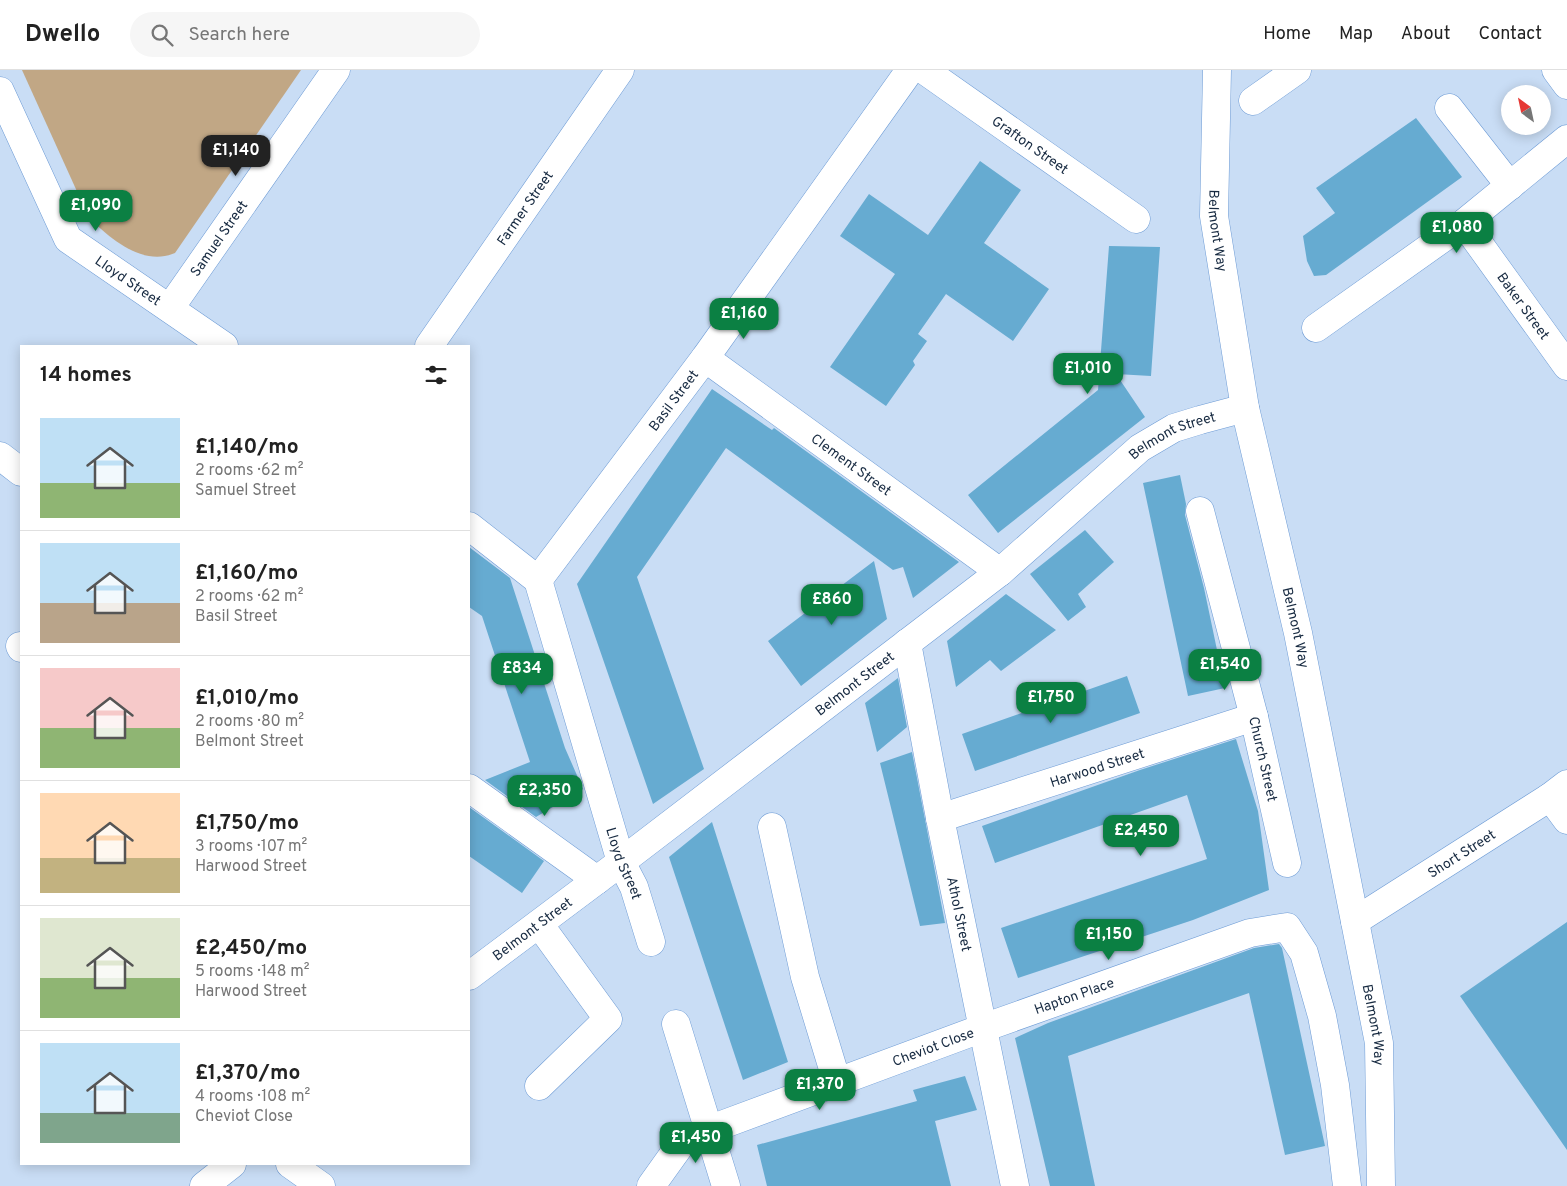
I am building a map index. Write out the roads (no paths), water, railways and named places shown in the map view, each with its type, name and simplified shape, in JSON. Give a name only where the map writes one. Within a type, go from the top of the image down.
[{"type":"street","name":"Samuel Street","points":[[170,308],[336,70]]},
{"type":"street","name":"Farmer Street","points":[[429,345],[620,70]]},
{"type":"street","name":"Basil Street","points":[[538,580],[705,358],[910,70]]},
{"type":"street","name":"Grafton Street","points":[[924,70],[1136,219]]},
{"type":"street","name":"Belmont Way","points":[[1217,70],[1214,216],[1246,408],[1298,632],[1379,1043],[1381,1186]]},
{"type":"street","points":[[1253,101],[1298,70]]},
{"type":"street","points":[[1556,70],[1567,85]]},
{"type":"street","name":"Lloyd Street","points":[[0,91],[68,239],[223,345]]},
{"type":"street","points":[[1449,108],[1510,186]]},
{"type":"street","points":[[1316,328],[1464,223],[1567,139]]},
{"type":"street","name":"Baker Street","points":[[1464,223],[1567,366]]},
{"type":"street","name":"Clement Street","points":[[705,358],[1000,572]]},
{"type":"street","name":"Belmont Street","points":[[470,975],[1000,572],[1140,448],[1174,428],[1246,408]]},
{"type":"street","points":[[0,456],[20,471]]},
{"type":"street","name":"Church Street","points":[[1200,511],[1254,717],[1287,862]]},
{"type":"street","points":[[470,527],[538,580]]},
{"type":"street","name":"Lloyd Street","points":[[538,580],[621,862],[634,887],[651,942]]},
{"type":"street","name":"Athol Street","points":[[907,643],[940,818],[1015,1186]]},
{"type":"street","name":"Harwood Street","points":[[940,818],[1254,717]]},
{"type":"street","points":[[470,789],[597,880]]},
{"type":"street","points":[[1559,790],[1567,820]]},
{"type":"street","name":"Short Street","points":[[1355,921],[1559,790]]},
{"type":"street","points":[[772,827],[805,977],[837,1082]]},
{"type":"street","points":[[539,924],[608,1019],[539,1086]]},
{"type":"street","name":"Hapton Place","points":[[983,1028],[1250,933],[1287,927],[1304,953],[1324,1025],[1335,1085],[1347,1186]]},
{"type":"street","points":[[676,1024],[726,1186]]},
{"type":"street","name":"Cheviot Close","points":[[651,1186],[681,1144],[708,1130],[983,1028]]},
{"type":"street","points":[[204,1186],[231,1165]]},
{"type":"street","points":[[291,1165],[321,1186]]}]
